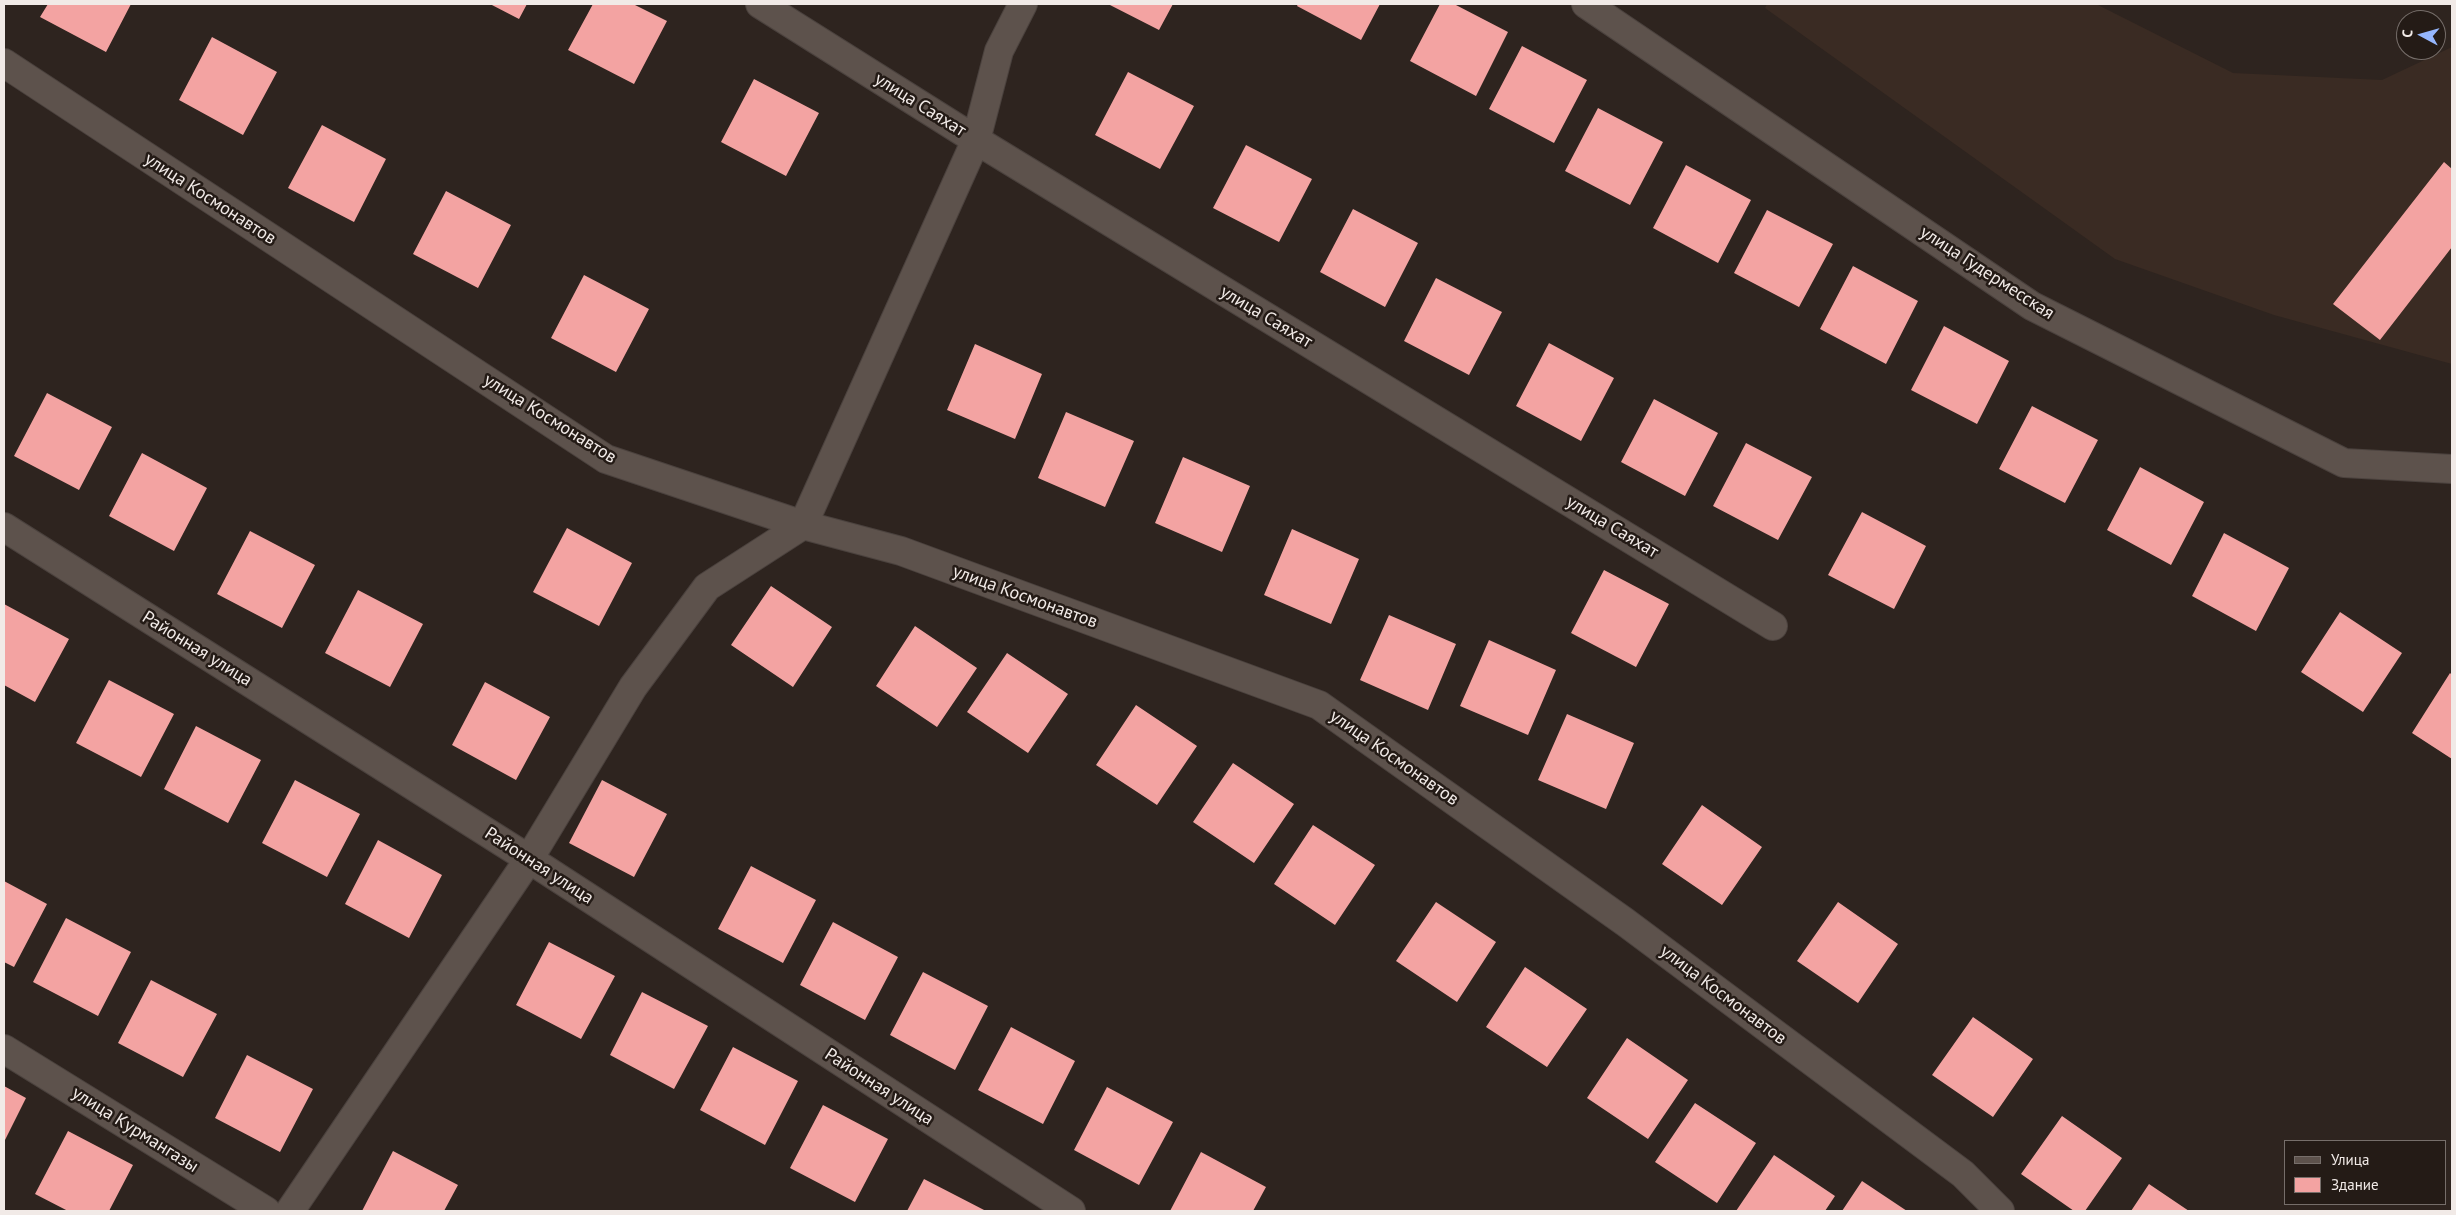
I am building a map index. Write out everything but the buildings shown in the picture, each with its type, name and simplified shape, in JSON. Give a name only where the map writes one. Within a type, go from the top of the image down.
[{"type":"street","name":"улица Саяхат","points":[[760,4],[976,140],[1773,626]]},
{"type":"street","points":[[290,1211],[529,860],[633,687],[707,587],[803,525],[976,140],[999,51],[1023,4]]},
{"type":"street","name":"улица Гудермесская","points":[[1586,4],[2032,306],[2344,463],[2452,469]]},
{"type":"street","name":"улица Космонавтов","points":[[4,63],[606,459],[803,525],[901,551],[1319,705],[1625,922],[1963,1174],[2000,1211]]},
{"type":"street","name":"Районная улица","points":[[4,527],[529,860],[1070,1211]]},
{"type":"street","name":"улица Курмангазы","points":[[4,1049],[266,1211]]},
{"type":"shaded area","points":[[1767,4],[2096,4],[2233,73],[2382,80],[2424,60],[2446,60],[2446,50],[2452,47],[2452,364],[2274,315],[2115,259],[1765,8]]}]
